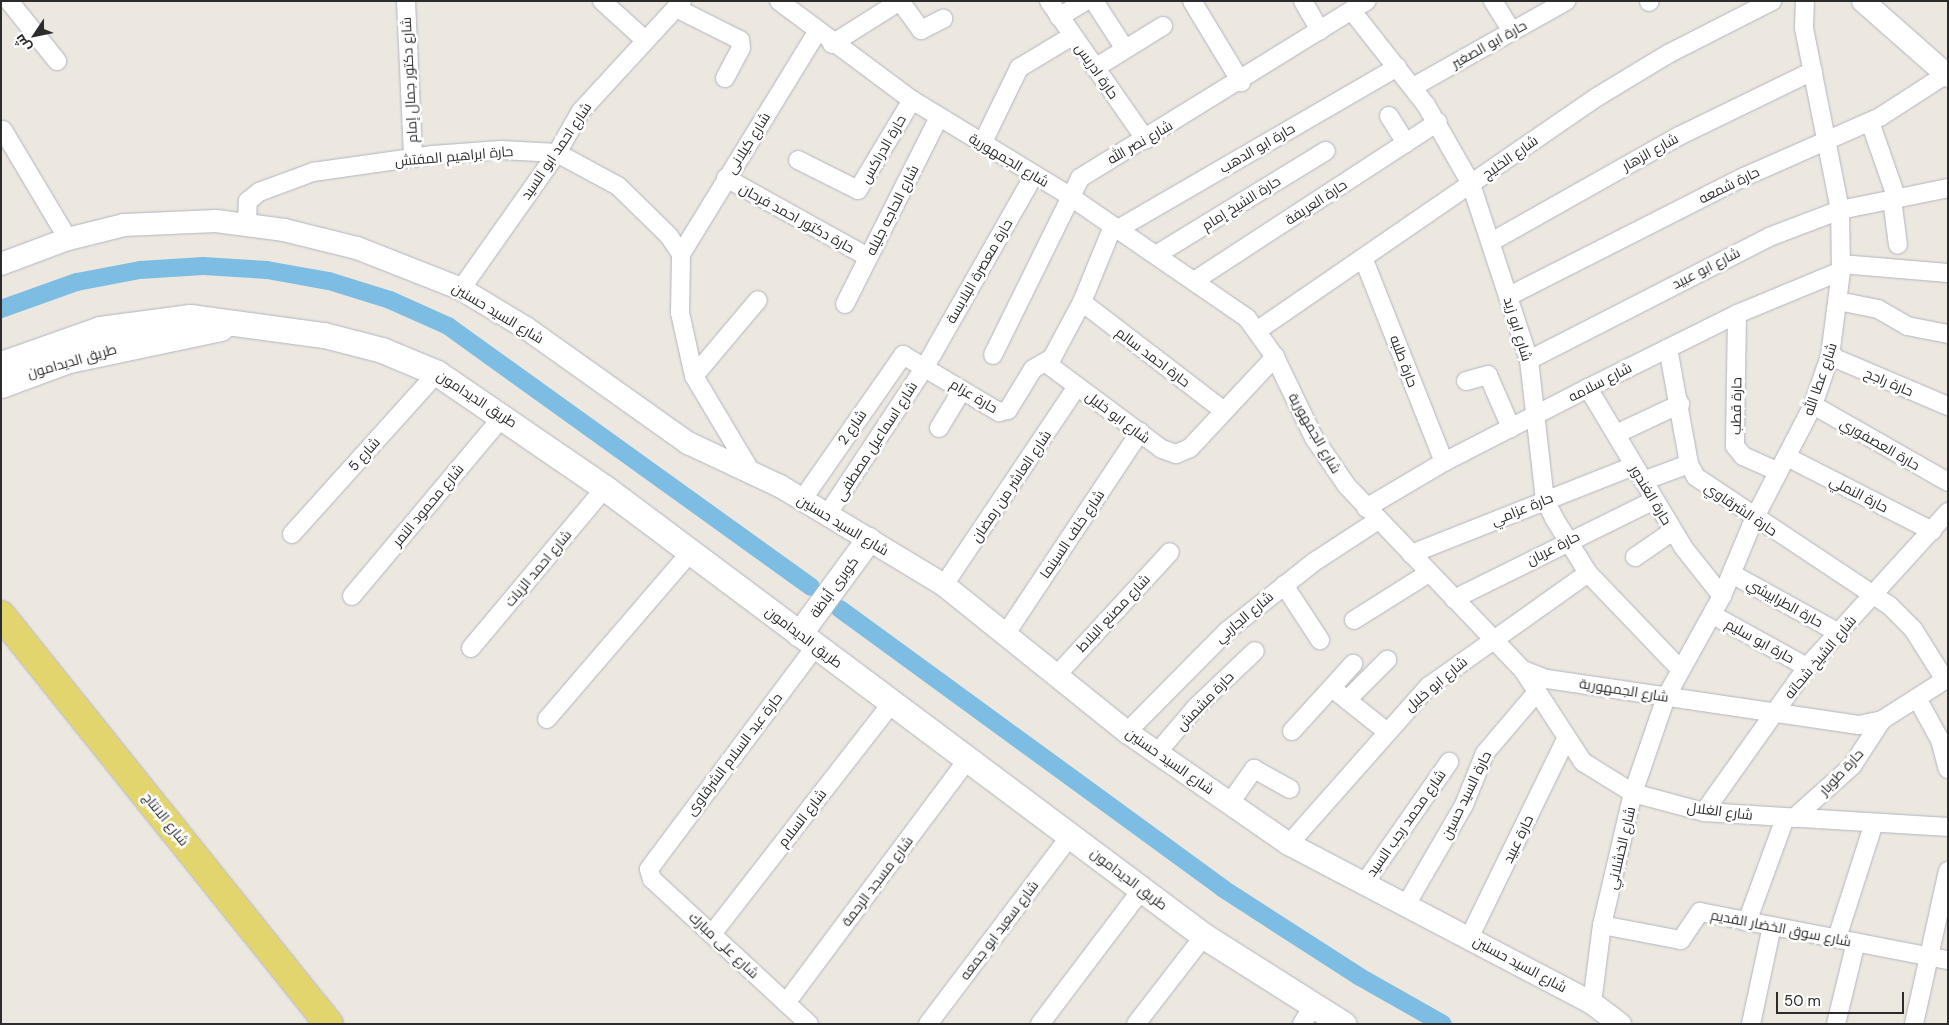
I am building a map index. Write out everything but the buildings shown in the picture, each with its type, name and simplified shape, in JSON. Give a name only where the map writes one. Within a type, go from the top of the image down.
[{"type":"main road","name":"طريق الديدامون","points":[[1,364],[234,325],[331,336],[437,373],[504,415],[605,488],[1308,1015],[1343,1024]]},
{"type":"main road","name":"طريق الديدامون","points":[[1,385],[33,360]]},
{"type":"main road","name":"كوبرى أباظة","points":[[808,640],[868,540]]},
{"type":"main road","name":"شارع الانتاج","points":[[1,615],[262,949],[309,1024]]},
{"type":"main road","name":"شارع الانتاج","points":[[1,641],[328,1024]]},
{"type":"street","points":[[9,1],[57,61]]},
{"type":"street","name":"شارع دكتور جمال إمام","points":[[406,1],[413,158]]},
{"type":"street","points":[[602,1],[645,40]]},
{"type":"street","name":"شارع الجمهورية","points":[[779,1],[832,44],[912,100],[1068,195],[1194,281],[1258,330],[1274,357],[1314,438],[1372,515],[1522,670],[1547,678],[1848,724],[1882,720],[1946,679]]},
{"type":"street","points":[[832,44],[900,1],[921,30],[943,19]]},
{"type":"street","name":"حارة ادريس","points":[[1049,1],[1146,140]]},
{"type":"street","points":[[1059,17],[1086,1]]},
{"type":"street","points":[[1094,1],[1125,49]]},
{"type":"street","points":[[1192,1],[1241,82]]},
{"type":"street","points":[[1303,1],[1320,30]]},
{"type":"street","points":[[1493,1],[1512,32]]},
{"type":"street","name":"حارة ابو الصغير","points":[[1413,87],[1566,1]]},
{"type":"street","name":"شارع عطا الله","points":[[1666,697],[1713,615],[1754,519],[1813,405],[1830,356],[1841,267],[1840,210],[1804,28],[1805,1]]},
{"type":"street","points":[[1864,1],[1947,74]]},
{"type":"street","name":"شارع الخليج","points":[[1258,330],[1364,260],[1471,184],[1632,75],[1762,3]]},
{"type":"street","points":[[679,4],[740,40],[741,48],[725,78]]},
{"type":"street","name":"شارع احمد ابو السيد","points":[[461,289],[557,153],[581,111],[679,4]]},
{"type":"street","name":"شارع نصر الله","points":[[993,355],[1068,195],[1080,178],[1241,82],[1359,6]]},
{"type":"street","name":"شارع ابو زيد","points":[[1359,6],[1397,67],[1438,122],[1471,184],[1529,360],[1545,500],[1566,541],[1588,573],[1681,670]]},
{"type":"street","points":[[1095,68],[1163,26]]},
{"type":"street","name":"شارع كيلانى","points":[[681,254],[817,32]]},
{"type":"street","points":[[982,144],[1019,68],[1072,36]]},
{"type":"street","name":"حارة ابو الدهب","points":[[1116,228],[1397,67]]},
{"type":"street","name":"شارع الزهار","points":[[1491,242],[1679,136],[1813,71]]},
{"type":"street","name":"حارة شمعه","points":[[1509,296],[1827,139],[1870,122],[1947,74]]},
{"type":"street","name":"حارة الدراكس","points":[[798,160],[858,190],[912,100]]},
{"type":"street","points":[[1389,116],[1406,143]]},
{"type":"street","name":"شارع الحاجه جليله","points":[[845,304],[939,117]]},
{"type":"street","name":"حارة العريفة","points":[[1194,281],[1438,122]]},
{"type":"street","points":[[1870,122],[1894,199],[1898,245]]},
{"type":"street","points":[[3,130],[68,239]]},
{"type":"street","name":"حارة ابراهيم المفتش","points":[[247,224],[248,201],[279,184],[312,172],[413,158],[501,150],[557,153],[618,186],[669,236],[681,254]]},
{"type":"street","name":"حارة الشيخ إمام","points":[[1156,255],[1326,151]]},
{"type":"street","name":"حارة معصرة البلابسة","points":[[925,367],[1034,175]]},
{"type":"street","name":"حارة دكتور احمد فرحان","points":[[726,178],[868,257]]},
{"type":"street","name":"شارع ابو عبيد","points":[[1529,360],[1712,263],[1840,210],[1947,189]]},
{"type":"street","name":"شارع السيد حسنين","points":[[1,264],[68,239],[154,221],[247,224],[357,248],[461,289],[526,328],[668,431],[750,470],[944,585],[1127,732],[1289,844],[1592,1003],[1620,1024]]},
{"type":"street","name":"حارة عزام","points":[[903,355],[1004,414],[1033,370],[1046,363],[1082,302],[1116,228]]},
{"type":"street","points":[[681,254],[680,314],[694,376],[750,470]]},
{"type":"street","name":"حارة طلبه","points":[[1364,260],[1444,462]]},
{"type":"street","points":[[1841,267],[1948,273]]},
{"type":"street","name":"شارع سلامه","points":[[1372,515],[1444,462],[1668,348],[1841,267]]},
{"type":"street","points":[[694,376],[758,300]]},
{"type":"street","points":[[1838,301],[1878,309],[1918,329],[1948,334]]},
{"type":"street","name":"حارة احمد سالم","points":[[1082,302],[1224,411]]},
{"type":"street","name":"حارة قطب","points":[[1738,314],[1736,446],[1743,456],[1783,465]]},
{"type":"street","name":"حارة الشرقاوي","points":[[1668,348],[1680,404],[1689,464],[1702,483],[1754,519],[1875,594],[1913,629],[1946,679]]},
{"type":"street","name":"شارع 2","points":[[802,500],[903,355]]},
{"type":"street","name":"حارة راجح","points":[[1830,356],[1948,406]]},
{"type":"street","name":"شارع ابو خليل","points":[[1046,363],[1168,453],[1184,452],[1274,357]]},
{"type":"street","name":"شارع اسماعيل مصطفى","points":[[827,515],[925,367]]},
{"type":"street","name":"شارع 5","points":[[292,534],[437,373]]},
{"type":"street","points":[[1466,381],[1488,376],[1511,428]]},
{"type":"street","name":"شارع العاشر من رمضان","points":[[944,585],[1077,386]]},
{"type":"street","name":"حارة الغندور","points":[[1588,388],[1673,531],[1722,596]]},
{"type":"street","points":[[939,428],[962,390]]},
{"type":"street","points":[[1616,434],[1680,404]]},
{"type":"street","name":"حارة العصفوري","points":[[1813,405],[1948,482]]},
{"type":"street","name":"شارع محمود النمر","points":[[352,596],[504,415]]},
{"type":"street","name":"شارع خلف السينما","points":[[1005,635],[1140,432]]},
{"type":"street","points":[[1643,481],[1689,464]]},
{"type":"street","name":"حارة النملي","points":[[1783,465],[1932,531]]},
{"type":"street","name":"حارة عزامي","points":[[1410,554],[1633,466]]},
{"type":"street","name":"شارع احمد الزيات","points":[[471,648],[605,488]]},
{"type":"street","name":"حارة عربان","points":[[1454,599],[1566,541],[1654,500]]},
{"type":"street","name":"شارع الشيخ شحاته","points":[[1704,812],[1807,667],[1948,512]]},
{"type":"street","name":"شارع الجاربي","points":[[1127,732],[1199,656],[1372,515]]},
{"type":"street","points":[[1635,557],[1673,531]]},
{"type":"street","points":[[548,719],[690,552]]},
{"type":"street","name":"شارع مصنع البلاط","points":[[1056,676],[1170,552]]},
{"type":"street","points":[[1354,620],[1429,573]]},
{"type":"street","name":"شارع ابو خليل","points":[[1289,844],[1386,731],[1429,686],[1491,639],[1588,573]]},
{"type":"street","name":"حارة الطرابيشي","points":[[1732,574],[1837,632]]},
{"type":"street","points":[[1284,585],[1320,640]]},
{"type":"street","name":"حارة ابو سليم","points":[[1713,615],[1807,667]]},
{"type":"street","name":"حارة عبد السلام الشرقاوى","points":[[651,862],[808,640]]},
{"type":"street","name":"حارة مشمش","points":[[1157,753],[1196,707],[1255,651]]},
{"type":"street","points":[[1347,700],[1388,660]]},
{"type":"street","points":[[1292,731],[1353,664]]},
{"type":"street","name":"شارع الغلال","points":[[1522,670],[1566,739],[1594,772],[1634,793],[1704,812],[1948,827]]},
{"type":"street","points":[[1332,688],[1386,731]]},
{"type":"street","name":"حارة السيد حسين","points":[[1406,905],[1464,805],[1486,753],[1537,692]]},
{"type":"street","name":"شارع الخشلاني","points":[[1592,1003],[1602,925],[1634,793],[1666,697]]},
{"type":"street","points":[[1917,698],[1944,739],[1948,769]]},
{"type":"street","name":"شارع السلام","points":[[712,934],[892,703]]},
{"type":"street","name":"حارة طوبار","points":[[1789,818],[1852,766],[1882,720]]},
{"type":"street","name":"حارة عبيد","points":[[1470,938],[1566,739]]},
{"type":"street","name":"شارع مسجد الرحمة","points":[[786,1003],[968,759]]},
{"type":"street","name":"شارع محمد رجب السيد","points":[[1364,884],[1449,762]]},
{"type":"street","points":[[1230,803],[1254,769],[1290,789]]},
{"type":"street","points":[[1747,922],[1789,818]]},
{"type":"street","points":[[1837,938],[1874,823]]},
{"type":"street","name":"شارع سعيد ابو جمعه","points":[[928,1024],[1070,836]]},
{"type":"street","name":"شارع على مبارك","points":[[651,862],[652,879],[809,1024]]},
{"type":"street","points":[[1914,1024],[1946,890],[1948,871]]},
{"type":"street","points":[[1040,1024],[1142,889]]},
{"type":"street","name":"شارع سوق الخضار القديم","points":[[1602,925],[1682,940],[1688,936],[1697,913],[1948,960]]},
{"type":"street","points":[[1751,1024],[1772,926]]},
{"type":"street","points":[[1136,1024],[1204,936]]},
{"type":"street","points":[[1836,1024],[1856,942]]},
{"type":"waterway","points":[[1,309],[77,282],[140,270],[203,266],[267,270],[329,281],[390,300],[448,326],[811,587]]},
{"type":"waterway","points":[[840,609],[1222,888],[1360,977],[1443,1024]]}]
